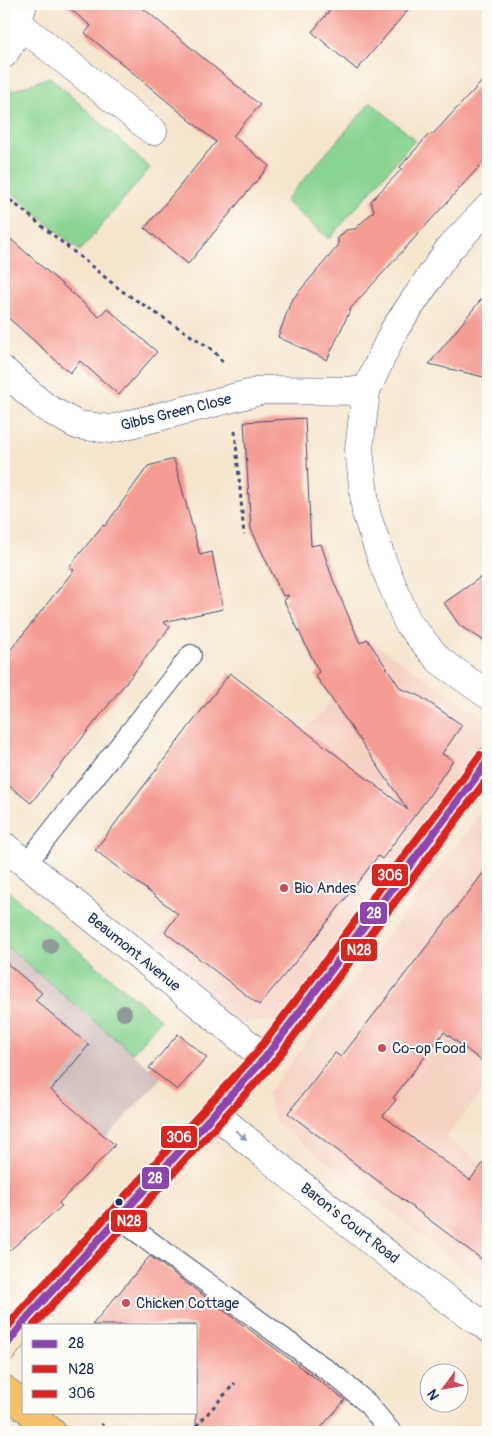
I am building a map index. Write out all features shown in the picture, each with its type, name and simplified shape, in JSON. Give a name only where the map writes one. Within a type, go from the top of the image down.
[{"type":"highway","points":[[4,1389],[22,1405]]},
{"type":"highway","points":[[32,1414],[52,1432]]},
{"type":"main road","points":[[22,1324],[264,1058],[417,858],[488,761]]},
{"type":"main road","points":[[4,1348],[22,1325]]},
{"type":"street","points":[[4,54],[13,39],[21,14],[153,131]]},
{"type":"street","points":[[488,208],[449,249],[394,330],[366,391],[359,449],[366,513],[382,563],[408,622],[439,660],[488,695]]},
{"type":"street","name":"Gibbs Green Close","points":[[4,371],[45,407],[76,425],[111,429],[264,390],[366,391]]},
{"type":"street","name":"Beaumont Avenue","points":[[4,846],[264,1058]]},
{"type":"street","name":"Baron's Court Road","points":[[214,1113],[268,1159],[454,1305],[488,1328]]},
{"type":"lane","points":[[26,864],[191,655]]},
{"type":"lane","points":[[119,1218],[338,1378],[367,1402],[391,1432]]},
{"type":"path","points":[[4,195],[122,291],[213,350],[241,396],[244,534]]},
{"type":"path","points":[[191,1432],[235,1383]]},
{"type":"path","points":[[96,1432],[103,1424]]},
{"type":"shaded area","points":[[367,639],[488,720],[488,748],[286,1020],[236,1023],[146,950],[274,784],[291,742],[321,714]]},
{"type":"shaded area","points":[[488,800],[488,1084],[446,1137],[488,1168],[488,1288],[276,1122],[267,1094],[467,832]]},
{"type":"shaded area","points":[[4,944],[161,1078],[106,1138],[114,1146],[59,1203],[4,1165]]},
{"type":"green space","points":[[50,77],[150,168],[80,251],[4,186],[4,94]]},
{"type":"green space","points":[[371,102],[415,140],[329,239],[285,201]]},
{"type":"green space","points":[[4,888],[161,1020],[132,1053],[4,944]]},
{"type":"building","points":[[64,4],[138,4],[260,105],[233,136],[269,166],[188,264],[145,228],[216,142],[85,33],[91,26]]},
{"type":"building","points":[[335,4],[413,4],[357,70],[312,32]]},
{"type":"building","points":[[488,75],[488,157],[351,308],[327,360],[278,337],[291,301],[338,246],[338,238],[346,230],[355,229],[374,211],[371,201],[402,169],[400,167],[430,133],[432,135]]},
{"type":"building","points":[[4,233],[99,317],[107,308],[157,352],[119,395],[80,361],[70,373],[4,314]]},
{"type":"building","points":[[488,291],[488,378],[429,364]]},
{"type":"building","points":[[305,418],[311,546],[321,544],[333,580],[360,643],[367,639],[401,689],[418,695],[462,725],[442,754],[453,760],[427,799],[382,859],[378,856],[312,942],[259,1005],[165,932],[178,914],[95,850],[230,673],[408,810],[315,675],[319,672],[284,601],[289,595],[283,596],[251,529],[244,422]]},
{"type":"building","points":[[174,459],[200,555],[212,552],[223,609],[163,622],[170,627],[31,803],[4,782],[4,658],[74,570],[69,567],[103,525],[105,526],[148,466]]},
{"type":"building","points":[[488,572],[488,643],[460,626],[444,603]]},
{"type":"building","points":[[488,867],[488,1066],[444,1032],[393,1098],[396,1100],[383,1116],[470,1180],[488,1157],[488,1264],[288,1113],[335,1053],[341,1057]]},
{"type":"building","points":[[4,961],[42,993],[35,1000],[89,1045],[51,1090],[115,1145],[59,1203],[62,1206],[4,1255]]},
{"type":"building","points":[[178,1034],[207,1058],[177,1090],[149,1068]]},
{"type":"building","points":[[150,1256],[345,1400],[317,1432],[196,1432],[196,1414],[198,1414],[198,1324],[93,1324]]},
{"type":"transit line","name":"306","points":[[4,1332],[20,1311],[257,1052],[480,755]]},
{"type":"transit line","name":"28","points":[[22,1324],[265,1058],[488,761]]},
{"type":"transit line","name":"N28","points":[[35,1324],[273,1064],[488,778]]},
{"type":"transit line","name":"28","points":[[4,1348],[22,1325]]},
{"type":"place","name":"Bio Andes","points":[[284,888]]},
{"type":"place","name":"Co-op Food","points":[[382,1048]]},
{"type":"place","name":"Chicken Cottage","points":[[126,1303]]}]
